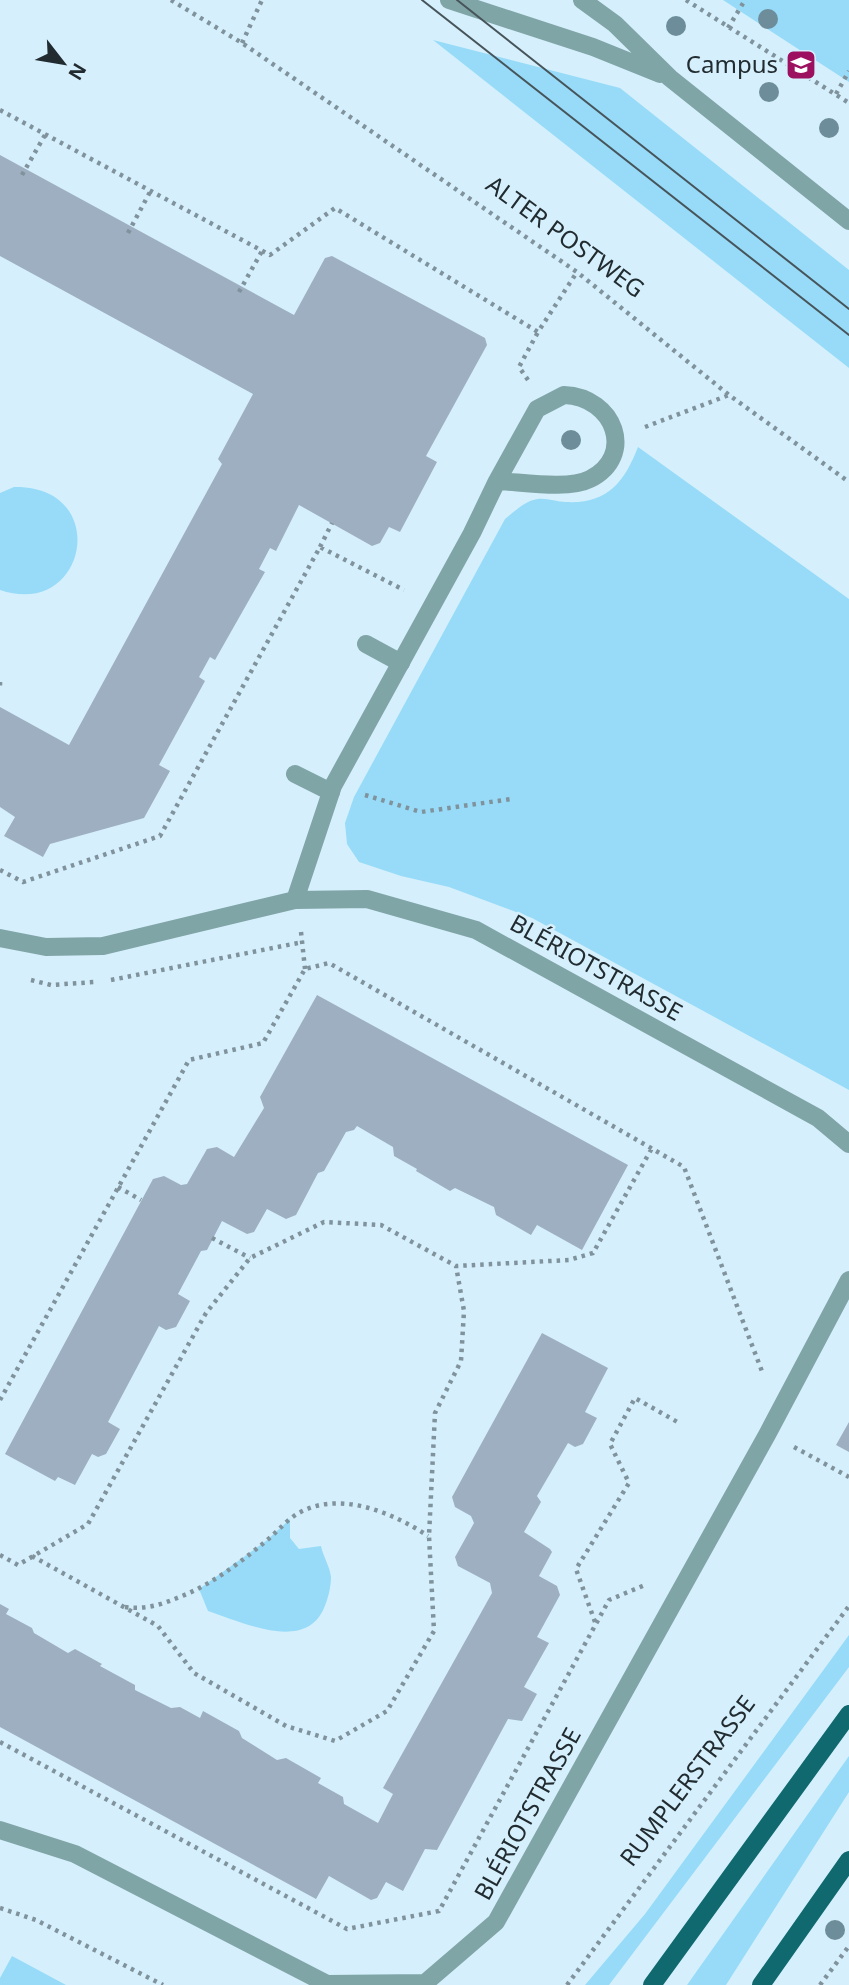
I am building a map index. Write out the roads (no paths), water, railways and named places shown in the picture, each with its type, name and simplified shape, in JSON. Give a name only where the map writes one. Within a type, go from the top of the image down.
[{"type":"main road","points":[[652,1985],[849,1714]]},
{"type":"main road","points":[[761,1985],[849,1860]]},
{"type":"street","points":[[449,0],[593,47],[670,78]]},
{"type":"street","points":[[582,0],[615,24],[670,78],[849,221]]},
{"type":"street","points":[[295,900],[332,789],[528,422],[544,403],[564,395],[592,400],[603,409],[615,434],[609,461],[589,480],[574,484],[498,481]]},
{"type":"street","points":[[366,644],[401,663]]},
{"type":"street","points":[[295,774],[332,789]]},
{"type":"street","name":"BLÉRIOTSTRASSE","points":[[0,938],[46,947],[103,946],[295,900],[367,899],[476,930],[818,1118],[849,1144]]},
{"type":"street","name":"BLÉRIOTSTRASSE","points":[[0,1830],[75,1854],[327,1984],[425,1983],[496,1922],[768,1433],[849,1280]]},
{"type":"tram line","points":[[422,0],[849,335]]},
{"type":"tram line","points":[[457,0],[849,309]]},
{"type":"place","name":"Campus","points":[[801,65]]}]
